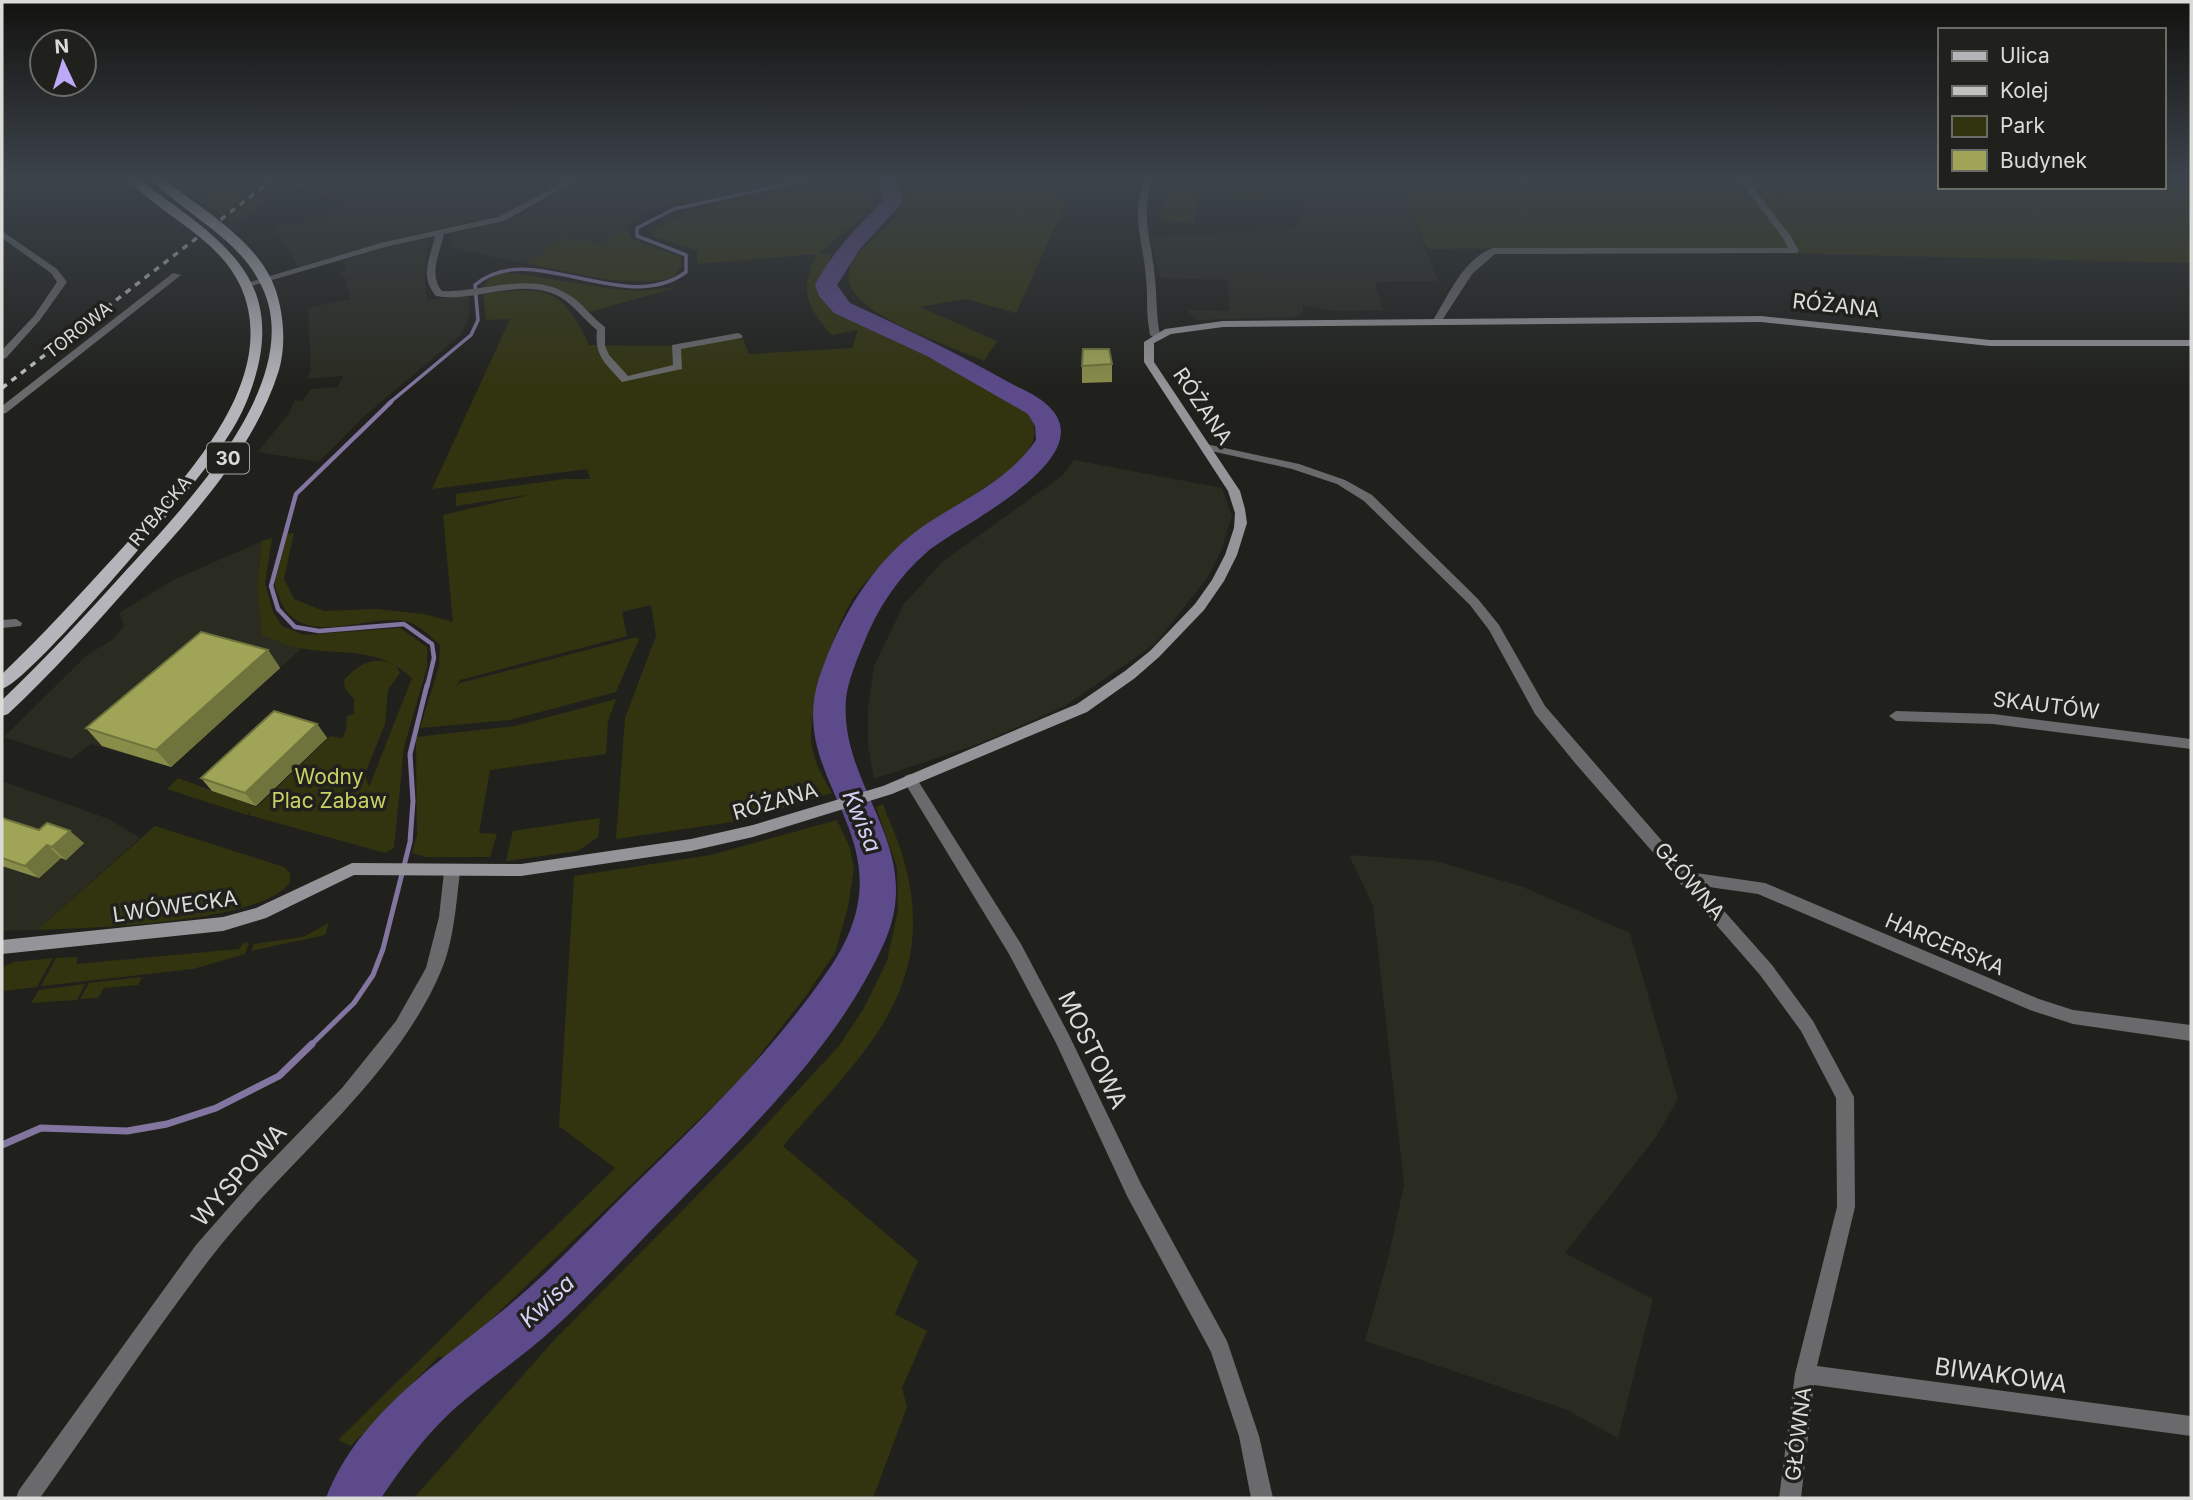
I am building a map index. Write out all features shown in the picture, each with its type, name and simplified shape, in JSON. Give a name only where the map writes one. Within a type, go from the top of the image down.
[{"type":"main road","name":"RYBACKA","points":[[2,683],[93,590],[176,496],[214,447],[243,391],[253,362],[256,329],[252,300],[245,285],[219,250]]},
{"type":"main road","name":"RYBACKA","points":[[2,710],[54,660],[197,499],[238,442],[261,398],[276,353],[276,316],[265,280],[242,250]]},
{"type":"street","points":[[2,356],[37,318],[62,282],[54,271],[24,250]]},
{"type":"street","points":[[245,285],[367,250]]},
{"type":"street","points":[[435,250],[430,268],[431,285],[439,294],[524,287],[548,289],[564,295],[602,329],[600,346],[605,356],[626,380],[678,367],[676,348],[738,336]]},
{"type":"street","points":[[1146,250],[1149,264],[1151,317],[1156,335]]},
{"type":"street","points":[[1438,320],[1472,267],[1493,251],[1794,250]]},
{"type":"street","name":"TOROWA","points":[[2,411],[176,275]]},
{"type":"street","name":"RÓŻANA","points":[[344,871],[379,867],[452,872],[521,870],[621,857],[741,834],[887,790],[1035,730],[1108,691],[1159,648],[1204,601],[1228,564],[1241,526],[1240,508],[1234,491],[1149,362],[1149,342],[1156,335],[1178,329],[1223,324],[1761,319],[1990,342],[2191,343]]},
{"type":"street","name":"GŁÓWNA","points":[[1206,447],[1295,466],[1341,482],[1368,498],[1474,602],[1494,628],[1541,710],[1580,759],[1766,970],[1807,1026],[1845,1097],[1846,1207],[1805,1374],[1790,1498]]},
{"type":"street","points":[[2,624],[16,623]]},
{"type":"street","name":"SKAUTÓW","points":[[1896,716],[1993,719],[2191,744]]},
{"type":"street","name":"MOSTOWA","points":[[910,780],[1014,949],[1062,1038],[1134,1190],[1220,1349],[1249,1436],[1262,1498]]},
{"type":"street","name":"LWÓWECKA","points":[[2,947],[223,924],[260,913],[344,871]]},
{"type":"street","name":"WYSPOWA","points":[[27,1498],[203,1252],[259,1186],[348,1094],[402,1026],[434,968],[447,917],[452,872]]},
{"type":"street","name":"HARCERSKA","points":[[1687,878],[1760,888],[2036,1005],[2073,1017],[2191,1033]]},
{"type":"street","name":"BIWAKOWA","points":[[1805,1374],[2191,1426]]},
{"type":"shaded area","points":[[288,250],[357,250],[298,267]]},
{"type":"shaded area","points":[[377,250],[427,250],[427,300],[469,294],[469,317],[461,335],[362,418],[319,462],[258,452],[289,413],[295,400],[302,401],[311,389],[338,387],[343,376],[307,379],[311,370],[308,308],[350,299],[345,277],[341,278],[339,272],[346,270],[343,261]]},
{"type":"shaded area","points":[[464,250],[546,250],[527,264]]},
{"type":"shaded area","points":[[1152,250],[1425,250],[1438,281],[1377,282],[1376,287],[1384,310],[1336,311],[1303,305],[1303,312],[1296,317],[1197,320],[1187,310],[1229,311],[1228,280],[1160,278]]},
{"type":"shaded area","points":[[1074,460],[1222,488],[1232,516],[1221,551],[1208,577],[1155,644],[1065,706],[979,744],[874,779],[868,745],[868,708],[874,666],[904,604],[942,562],[1062,476]]},
{"type":"shaded area","points":[[262,541],[257,584],[291,646],[301,649],[171,767],[91,744],[71,759],[4,737],[87,655],[112,640],[124,626],[119,613],[173,580]]},
{"type":"shaded area","points":[[2,781],[109,819],[140,838],[37,930],[2,931]]},
{"type":"shaded area","points":[[1349,855],[1436,861],[1523,887],[1630,933],[1678,1099],[1656,1137],[1565,1253],[1653,1299],[1618,1438],[1565,1409],[1365,1341],[1389,1255],[1404,1184],[1373,906]]},
{"type":"green space","points":[[546,250],[662,250],[681,257],[681,267],[673,278],[637,282],[581,275],[527,264]]},
{"type":"green space","points":[[694,250],[823,250],[819,253],[831,255],[820,288],[828,305],[917,349],[1030,413],[1034,436],[1029,449],[1007,472],[890,557],[864,584],[849,606],[828,656],[811,727],[813,751],[832,793],[746,820],[616,839],[625,718],[656,636],[651,605],[622,612],[627,636],[460,680],[456,688],[460,683],[637,637],[639,639],[616,692],[510,720],[420,728],[439,666],[440,645],[420,628],[405,621],[319,627],[304,624],[291,616],[281,602],[275,581],[287,534],[294,533],[284,579],[294,599],[324,611],[375,609],[424,614],[453,622],[443,515],[533,494],[456,506],[456,494],[565,479],[590,479],[587,469],[432,489],[510,319],[486,320],[483,294],[522,290],[549,294],[570,311],[589,345],[670,346],[741,333],[749,354],[852,348],[858,330],[831,335],[811,306],[808,278],[817,254],[697,264],[697,251]]},
{"type":"green space","points":[[861,250],[1045,250],[1016,313],[966,299],[920,307],[997,341],[984,361],[907,329],[868,306],[855,294],[849,282],[850,268]]},
{"type":"green space","points":[[1649,250],[2191,250],[2191,263]]},
{"type":"green space","points":[[507,272],[613,289],[641,291],[678,287],[590,312],[564,294],[540,286],[514,284],[483,287],[492,275]]},
{"type":"green space","name":"Wodny Plac Zabaw","points":[[272,538],[265,583],[273,612],[282,626],[304,635],[400,628],[427,647],[427,667],[404,747],[394,848],[385,853],[249,815],[252,810],[247,815],[167,789],[178,778],[257,807],[330,736],[342,738],[346,730],[347,716],[354,714],[354,699],[345,689],[344,680],[355,669],[368,662],[389,662],[361,654],[298,648],[262,635],[257,584],[262,541]],"holes":[[[396,666],[412,678],[369,787],[365,774],[385,724],[388,690],[400,673]]]},
{"type":"green space","points":[[616,699],[608,721],[606,754],[490,770],[479,833],[497,834],[490,857],[426,857],[412,853],[417,835],[416,737],[515,726]]},
{"type":"green space","points":[[883,804],[902,854],[912,901],[912,943],[903,981],[888,1016],[866,1049],[783,1146],[918,1261],[895,1314],[927,1331],[902,1388],[907,1407],[873,1498],[414,1498],[558,1336],[749,1143],[839,1046],[864,1008],[887,961],[898,910],[897,867],[876,807]]},
{"type":"green space","points":[[600,818],[598,837],[578,851],[506,861],[513,831]]},
{"type":"green space","points":[[837,820],[850,848],[854,869],[848,907],[835,953],[805,997],[741,1079],[448,1361],[439,1356],[351,1446],[338,1440],[615,1168],[559,1126],[574,876],[711,855]]},
{"type":"green space","points":[[155,826],[284,867],[290,873],[290,882],[274,896],[247,907],[212,915],[133,925],[37,930]]},
{"type":"green space","points":[[329,923],[325,935],[251,951],[254,944],[303,937]]},
{"type":"green space","points":[[249,942],[245,954],[193,969],[41,986],[56,958],[78,957],[76,964],[239,949],[243,943]]},
{"type":"green space","points":[[53,958],[37,987],[2,991],[3,967],[14,962]]},
{"type":"green space","points":[[142,977],[138,985],[104,988],[98,998],[80,999],[89,983]]},
{"type":"green space","points":[[85,984],[77,1000],[31,1003],[39,990]]},
{"type":"building","points":[[1083,349],[1109,349],[1112,364],[1082,366]]},
{"type":"building","points":[[201,632],[268,650],[156,750],[86,728]]},
{"type":"building","points":[[274,711],[317,724],[245,793],[201,778]]},
{"type":"building","points":[[2,818],[39,830],[47,823],[70,831],[52,847],[47,845],[25,866],[2,858]]},
{"type":"waterway","points":[[388,404],[471,335],[478,320],[475,285],[497,273],[522,269],[606,284],[635,287],[661,284],[686,272],[686,255],[673,250]]},
{"type":"waterway","name":"Kwisa","points":[[351,1498],[391,1442],[425,1403],[549,1301],[757,1092],[823,1009],[851,968],[872,925],[877,909],[879,882],[876,857],[832,732],[830,698],[839,667],[871,598],[905,556],[933,533],[1011,483],[1025,471],[1049,440],[1048,426],[1038,409],[935,351],[842,308],[830,296],[826,285],[847,250]]},
{"type":"waterway","points":[[391,402],[296,494],[271,586],[278,609],[295,627],[319,631],[404,624],[432,644],[434,658],[427,687]]},
{"type":"waterway","points":[[310,1046],[354,1003],[373,975],[383,949],[410,842],[413,801],[410,754],[427,685]]},
{"type":"waterway","points":[[2,1145],[41,1128],[127,1131],[167,1124],[216,1108],[279,1076],[312,1044]]},
{"type":"railway","points":[[2,388],[181,250]]}]
